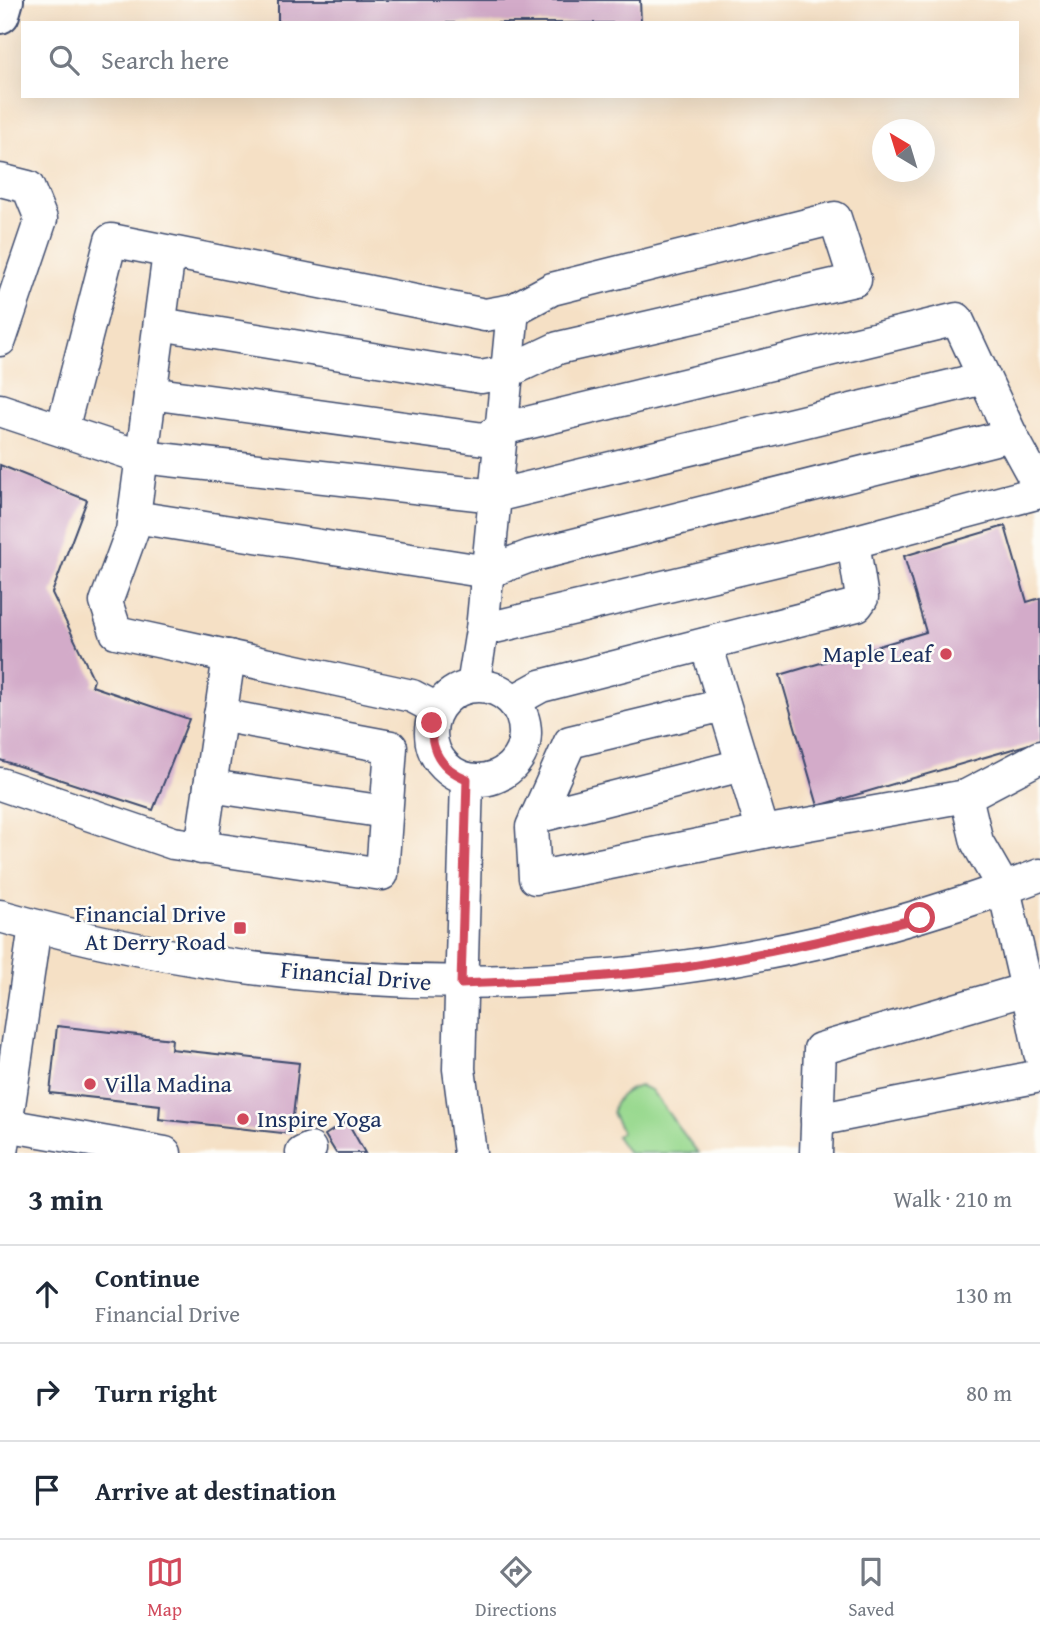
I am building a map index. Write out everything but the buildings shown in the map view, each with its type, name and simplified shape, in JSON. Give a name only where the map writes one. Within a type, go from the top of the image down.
[{"type":"main road","points":[[0,14],[5,0]]},
{"type":"street","points":[[0,180],[27,187],[41,219],[0,340]]},
{"type":"street","points":[[62,430],[111,240],[485,315],[513,310],[552,289],[835,218],[855,280],[558,348],[507,372],[481,377],[159,324]]},
{"type":"street","points":[[169,253],[132,531],[106,602],[116,632],[412,696],[437,709]]},
{"type":"street","points":[[473,686],[482,630],[513,310]]},
{"type":"street","points":[[150,393],[484,439],[502,429],[957,319],[1040,490],[853,542],[482,630]]},
{"type":"street","points":[[0,410],[142,457],[495,496],[984,378]]},
{"type":"street","points":[[134,517],[488,572],[530,556],[1011,435]]},
{"type":"street","points":[[514,701],[541,686],[857,605],[862,598],[853,542]]},
{"type":"street","points":[[706,644],[763,832]]},
{"type":"street","points":[[201,848],[229,656]]},
{"type":"street","points":[[473,686],[488,686],[514,701],[525,728],[519,757],[509,769],[482,780],[467,779],[454,774],[434,752],[430,738],[437,709],[446,698],[473,686]]},
{"type":"street","points":[[724,705],[570,742],[531,827],[535,878],[763,832],[966,796],[1040,757]]},
{"type":"street","points":[[0,784],[173,843],[382,874],[391,747],[220,715]]},
{"type":"street","points":[[536,817],[742,765]]},
{"type":"street","points":[[467,779],[459,1069],[470,1153]]},
{"type":"street","points":[[210,786],[386,812]]},
{"type":"street","points":[[966,796],[977,842],[1004,889],[1034,987],[1040,1053]]},
{"type":"street","name":"Financial Drive","points":[[0,916],[174,957],[354,978],[461,984],[591,977],[679,968],[831,940],[920,918],[1040,875]]},
{"type":"street","points":[[36,926],[3,1134],[41,1142],[165,1153]]},
{"type":"street","points":[[816,1153],[820,1049],[1034,987]]},
{"type":"street","points":[[817,1120],[1040,1076]]},
{"type":"green space","points":[[640,1086],[651,1090],[698,1153],[628,1153],[616,1136],[622,1132],[612,1113],[622,1095]]},
{"type":"place","name":"Maple Leaf","points":[[946,654]]},
{"type":"place","name":"Financial Drive At Derry Road","points":[[240,928]]},
{"type":"place","name":"Villa Madina","points":[[90,1084]]},
{"type":"place","name":"Inspire Yoga","points":[[243,1119]]},
{"type":"route","points":[[432,723],[430,738],[434,752],[442,764],[454,774],[467,779],[461,984],[591,977],[679,968],[831,940],[920,918]]}]
